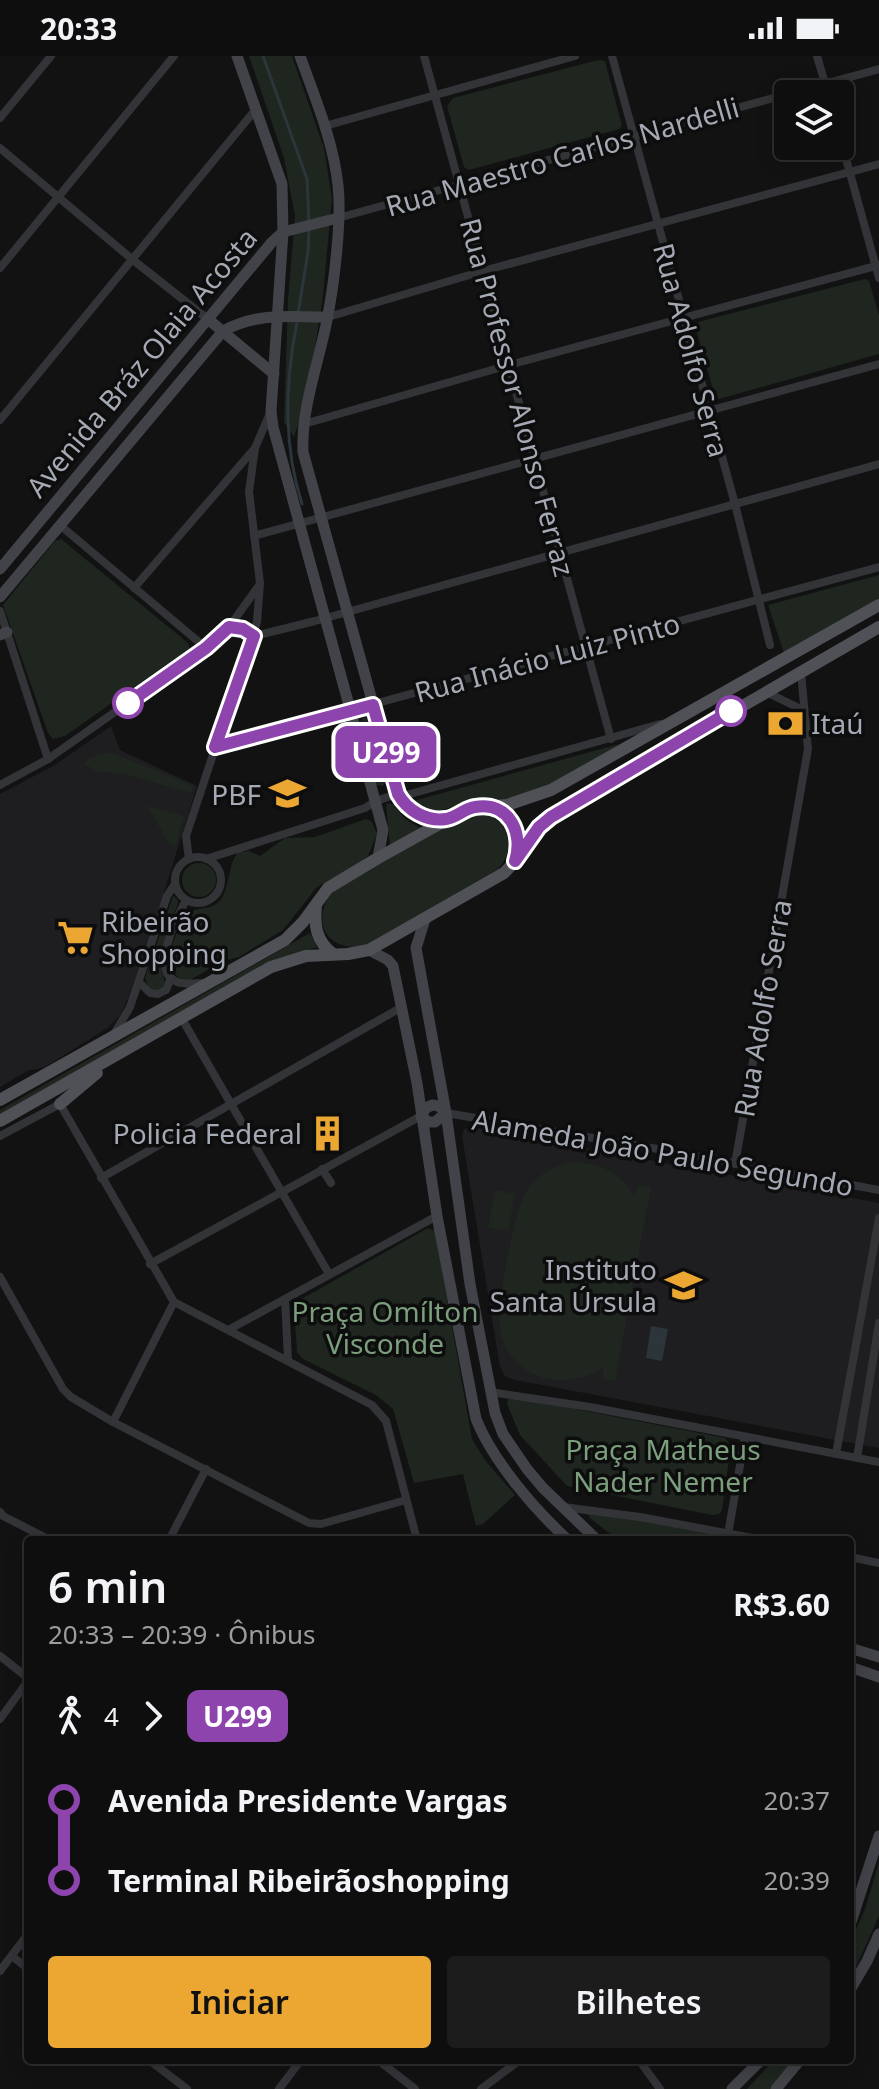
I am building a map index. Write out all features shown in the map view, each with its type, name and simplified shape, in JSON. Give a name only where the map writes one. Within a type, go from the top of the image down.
[{"type":"main road","points":[[0,1100],[285,940],[334,884],[447,819],[468,808],[528,800],[551,790],[879,605]]},
{"type":"main road","points":[[0,1121],[271,967],[306,956],[369,950],[425,919],[495,878],[515,861],[539,827],[551,817],[879,627]]},
{"type":"main road","points":[[490,806],[506,814],[516,829],[519,845],[515,861]]},
{"type":"main road","points":[[317,902],[316,931],[333,954]]},
{"type":"main road","points":[[60,1104],[112,1063],[121,1052]]},
{"type":"street","points":[[0,118],[51,56]]},
{"type":"street","points":[[0,268],[174,56]]},
{"type":"street","points":[[237,56],[282,184],[283,232],[271,411],[281,464],[327,618],[383,830],[378,858]]},
{"type":"street","points":[[300,56],[325,126],[338,188],[328,317],[304,424],[303,452],[398,794],[410,810],[447,819]]},
{"type":"street","name":"Rua Professor Alonso Ferraz","points":[[424,56],[611,739]]},
{"type":"street","points":[[325,126],[575,56]]},
{"type":"street","name":"Rua Adolfo Serra","points":[[612,56],[735,504],[770,645]]},
{"type":"street","points":[[817,56],[824,80]]},
{"type":"street","name":"Rua Maestro Carlos Nardelli","points":[[837,80],[879,69]]},
{"type":"street","name":"Rua Maestro Carlos Nardelli","points":[[338,218],[774,97]]},
{"type":"street","points":[[0,420],[256,109]]},
{"type":"street","points":[[0,148],[274,374]]},
{"type":"street","points":[[847,160],[879,278]]},
{"type":"street","points":[[328,317],[483,271],[879,164]]},
{"type":"street","name":"Avenida Bráz Olaia Acosta","points":[[0,569],[264,251],[283,232],[321,225],[338,218]]},
{"type":"street","points":[[304,424],[877,265]]},
{"type":"street","name":"Avenida Bráz Olaia Acosta","points":[[0,597],[223,331],[251,318],[328,317]]},
{"type":"street","points":[[254,536],[879,364]]},
{"type":"street","points":[[189,859],[186,836],[254,636],[260,583],[249,492],[255,448],[271,411]]},
{"type":"street","points":[[121,424],[131,430],[131,440]]},
{"type":"street","points":[[134,588],[255,448]]},
{"type":"street","points":[[229,627],[243,629],[254,636],[327,618],[879,464]]},
{"type":"street","points":[[61,526],[206,648]]},
{"type":"street","name":"Rua Inácio Luiz Pinto","points":[[215,747],[879,567]]},
{"type":"street","points":[[0,773],[2,784],[48,759],[206,648],[229,627],[260,583]]},
{"type":"street","points":[[0,611],[3,634],[48,759]]},
{"type":"street","name":"Rua Adolfo Serra","points":[[735,1164],[808,749],[801,671]]},
{"type":"street","points":[[766,692],[803,710]]},
{"type":"street","points":[[109,1040],[124,1020],[167,896],[175,884],[178,868],[189,859],[206,859],[365,808],[375,800],[410,794],[676,719]]},
{"type":"street","points":[[175,884],[186,900],[193,903],[208,901],[219,890],[221,883],[218,869],[206,859]]},
{"type":"street","points":[[139,982],[150,993],[158,994],[166,990],[171,978],[164,957],[186,900]]},
{"type":"street","points":[[425,919],[416,948],[446,1113],[470,1284],[490,1392],[503,1434],[543,1488],[593,1536]]},
{"type":"street","points":[[369,950],[393,966],[476,1419],[485,1442],[564,1536]]},
{"type":"street","points":[[171,978],[180,983],[212,983]]},
{"type":"street","points":[[101,1178],[402,1007]]},
{"type":"street","points":[[182,1019],[329,1274]]},
{"type":"street","points":[[0,1136],[60,1104],[174,1302],[230,1329],[381,1412],[416,1536]]},
{"type":"street","points":[[421,1116],[428,1122],[435,1122],[446,1113]]},
{"type":"street","name":"Alameda João Paulo Segundo","points":[[446,1113],[879,1190]]},
{"type":"street","points":[[150,1264],[421,1116]]},
{"type":"street","points":[[322,1169],[331,1183]]},
{"type":"street","points":[[230,1329],[437,1216]]},
{"type":"street","points":[[836,1454],[879,1218]]},
{"type":"street","points":[[0,1277],[63,1389],[113,1422],[309,1523],[321,1524],[406,1500]]},
{"type":"street","points":[[450,1288],[470,1284]]},
{"type":"street","points":[[285,1299],[288,1360]]},
{"type":"street","points":[[113,1422],[174,1302]]},
{"type":"street","points":[[857,1458],[879,1323]]},
{"type":"street","points":[[490,1392],[590,1407],[879,1462]]},
{"type":"street","points":[[563,1507],[640,1517],[727,1536],[745,1437]]},
{"type":"street","points":[[171,1536],[206,1469]]},
{"type":"street","points":[[1,1516],[42,1536]]},
{"type":"street","points":[[854,1558],[879,1563]]},
{"type":"street","points":[[854,1649],[879,1657]]},
{"type":"street","points":[[0,1656],[24,1677]]},
{"type":"street","points":[[854,1668],[879,1677]]},
{"type":"street","points":[[0,1719],[24,1686]]},
{"type":"street","points":[[854,1913],[879,1836]]},
{"type":"street","points":[[854,1983],[879,1934]]},
{"type":"street","points":[[0,1971],[24,1940]]},
{"type":"street","points":[[12,1956],[24,1966]]},
{"type":"street","points":[[154,2064],[187,2089]]},
{"type":"street","points":[[279,2089],[298,2064]]},
{"type":"street","points":[[383,2064],[415,2089]]},
{"type":"street","points":[[481,2089],[515,2064]]},
{"type":"street","points":[[642,2064],[660,2089]]},
{"type":"street","points":[[732,2089],[757,2064]]},
{"type":"street","points":[[776,2089],[797,2064]]},
{"type":"shaded area","name":"Ribeirão Shopping","points":[[111,726],[120,750],[197,786],[161,902],[120,1015],[109,1027],[45,1067],[27,1071],[0,1087],[0,794],[55,765]]},
{"type":"shaded area","name":"Instituto Santa Úrsula","points":[[473,1127],[879,1203],[879,1448],[505,1376],[500,1367],[462,1136],[464,1129]]},
{"type":"shaded area","points":[[651,1326],[668,1329],[662,1361],[646,1358]]},
{"type":"green space","points":[[249,56],[292,56],[324,148],[332,198],[323,296],[307,400],[294,437],[284,422],[288,300],[295,216],[284,158]]},
{"type":"green space","points":[[598,60],[605,61],[622,126],[619,129],[469,170],[464,167],[447,106],[453,98]]},
{"type":"green space","points":[[865,279],[869,281],[879,315],[879,354],[719,399],[715,397],[695,325],[698,322]]},
{"type":"green space","points":[[61,539],[188,643],[190,649],[188,655],[174,659],[65,736],[53,739],[48,733],[3,605],[55,541]]},
{"type":"green space","points":[[879,575],[879,600],[784,653],[768,605]]},
{"type":"green space","points":[[365,717],[370,721],[386,781],[383,786],[376,785],[359,722]]},
{"type":"green space","points":[[619,744],[570,774],[516,798],[467,803],[431,811],[410,802]]},
{"type":"green space","points":[[110,752],[194,786],[191,793],[124,774],[99,772],[84,764],[89,758]]},
{"type":"green space","points":[[386,804],[393,804],[404,818],[420,828],[390,846]]},
{"type":"green space","points":[[147,806],[184,816],[176,845],[170,845]]},
{"type":"green space","points":[[483,813],[499,822],[508,836],[507,853],[498,869],[365,946],[351,947],[331,939],[322,922],[327,900],[335,889],[467,814]]},
{"type":"green space","points":[[366,819],[372,822],[377,834],[368,856],[317,887],[283,930],[239,957],[223,961],[190,980],[183,981],[177,976],[170,958],[181,922],[191,911],[213,906],[221,899],[238,852],[249,851],[260,856],[285,838],[315,837]]},
{"type":"green space","points":[[199,863],[211,868],[216,880],[211,892],[199,897],[187,892],[182,880],[187,868]]},
{"type":"green space","points":[[173,896],[178,903],[160,963],[165,983],[163,988],[155,991],[148,986],[145,978]]},
{"type":"green space","points":[[310,933],[317,947],[269,962],[0,1115],[0,1110]]},
{"type":"green space","points":[[573,1162],[608,1170],[623,1181],[635,1196],[638,1185],[651,1187],[615,1381],[602,1379],[604,1367],[572,1379],[540,1377],[514,1359],[505,1345],[500,1327],[504,1279],[522,1200],[531,1184],[541,1175]]},
{"type":"green space","points":[[495,1190],[515,1194],[508,1231],[488,1227]]},
{"type":"green space","name":"Praça Omílton Visconde","points":[[428,1228],[435,1231],[472,1439],[485,1460],[515,1495],[483,1524],[476,1526],[463,1474],[414,1483],[393,1409],[376,1395],[303,1359],[297,1352],[294,1306],[298,1301]]},
{"type":"green space","name":"Praça Matheus Nader Nemer","points":[[513,1397],[725,1438],[731,1445],[722,1510],[712,1515],[567,1486],[520,1435],[507,1404],[508,1399]]},
{"type":"green space","points":[[590,1510],[712,1536],[613,1536],[587,1513]]},
{"type":"green space","points":[[879,1862],[879,1916],[854,1971],[854,1934]]},
{"type":"green space","points":[[770,2064],[791,2064],[770,2089],[747,2089]]},
{"type":"waterway","points":[[263,56],[307,179],[309,223]]},
{"type":"waterway","points":[[298,314],[309,231]]},
{"type":"waterway","points":[[297,322],[290,367],[288,413],[292,459],[302,504]]},
{"type":"bus line","name":"U299","points":[[128,703],[206,648],[229,627],[243,629],[254,636],[215,747],[373,705],[398,794],[405,806],[428,817],[447,819],[474,807],[490,806],[502,811],[510,818],[518,834],[519,851],[515,861],[539,827],[551,817],[731,711]]},
{"type":"place","name":"Itaú","points":[[785,723]]},
{"type":"place","name":"PBF","points":[[287,794]]},
{"type":"place","name":"Ribeirão Shopping","points":[[75,937]]},
{"type":"place","name":"Policia Federal","points":[[328,1133]]},
{"type":"place","name":"Instituto Santa Úrsula","points":[[683,1285]]}]
